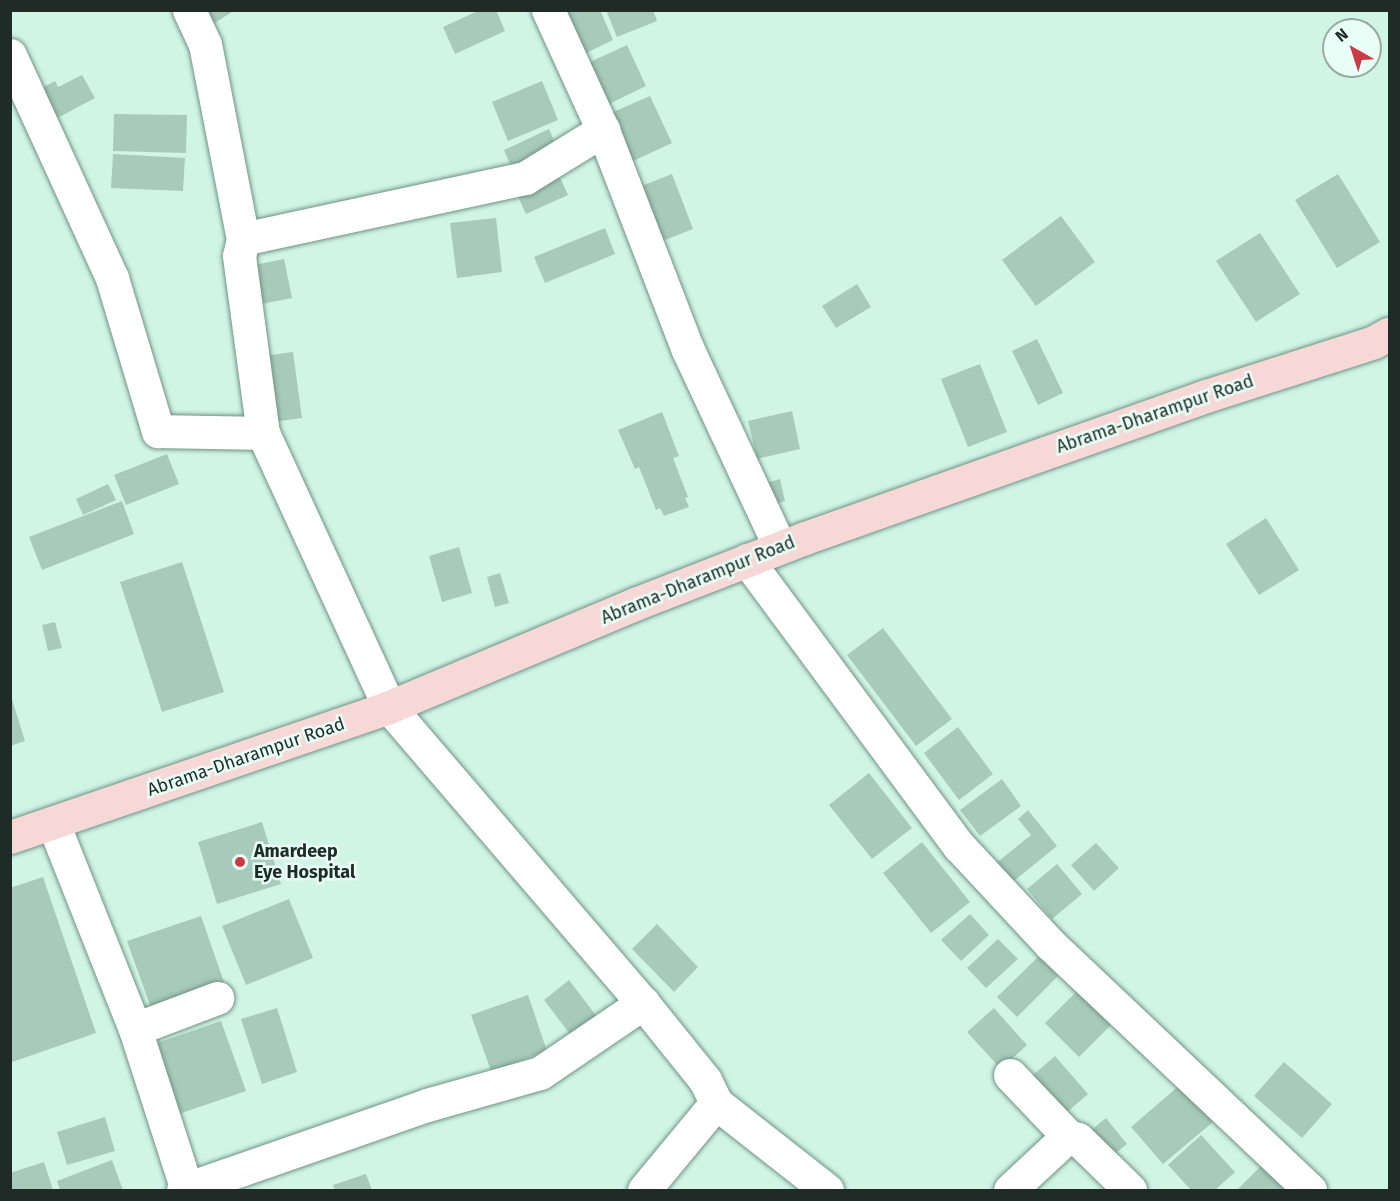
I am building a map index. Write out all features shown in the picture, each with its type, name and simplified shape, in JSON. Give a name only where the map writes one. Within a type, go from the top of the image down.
[{"type":"main road","name":"Abrama-Dharampur Road","points":[[10,837],[389,707],[635,604],[780,547],[1023,459],[1374,342],[1389,333]]},
{"type":"street","points":[[189,10],[205,44],[243,239],[238,256],[263,433],[389,707],[643,1003],[705,1080],[716,1103],[827,1191]]},
{"type":"street","points":[[549,10],[603,130],[688,350],[780,547]]},
{"type":"street","points":[[10,55],[112,278],[158,431],[263,433]]},
{"type":"street","points":[[243,239],[525,178],[603,130]]},
{"type":"street","points":[[747,560],[959,846],[1050,944],[1310,1191]]},
{"type":"street","points":[[53,823],[135,1029],[186,1190],[428,1105],[540,1073],[643,1003]]},
{"type":"street","points":[[135,1029],[217,998]]},
{"type":"street","points":[[1010,1075],[1068,1136],[1078,1138],[1130,1191]]},
{"type":"street","points":[[644,1191],[716,1103]]},
{"type":"street","points":[[1010,1191],[1068,1136]]},
{"type":"building","points":[[205,10],[235,10],[213,24]]},
{"type":"building","points":[[480,10],[496,10],[505,31],[455,54],[443,27]]},
{"type":"building","points":[[571,10],[600,10],[613,40],[580,56],[561,15]]},
{"type":"building","points":[[606,10],[653,10],[657,21],[617,37]]},
{"type":"building","points":[[627,45],[646,86],[609,104],[590,62]]},
{"type":"building","points":[[82,75],[95,98],[48,123],[32,93],[55,81],[58,87]]},
{"type":"building","points":[[542,81],[558,120],[508,141],[492,102]]},
{"type":"building","points":[[650,96],[672,143],[633,161],[611,113]]},
{"type":"building","points":[[114,114],[187,115],[186,153],[113,151]]},
{"type":"building","points":[[549,129],[558,150],[513,171],[504,150]]},
{"type":"building","points":[[113,154],[185,158],[183,191],[111,188]]},
{"type":"building","points":[[558,173],[568,195],[526,214],[516,192]]},
{"type":"building","points":[[672,174],[693,229],[660,242],[639,187]]},
{"type":"building","points":[[1338,174],[1380,242],[1337,268],[1295,200]]},
{"type":"building","points":[[1061,216],[1095,262],[1036,306],[1002,260]]},
{"type":"building","points":[[496,218],[502,272],[457,278],[450,223]]},
{"type":"building","points":[[605,228],[615,254],[545,283],[534,257]]},
{"type":"building","points":[[1260,233],[1300,294],[1256,322],[1216,261]]},
{"type":"building","points":[[284,259],[292,298],[242,308],[234,269]]},
{"type":"building","points":[[857,284],[871,307],[836,328],[822,306]]},
{"type":"building","points":[[1037,339],[1063,393],[1038,405],[1012,351]]},
{"type":"building","points":[[293,352],[302,418],[258,424],[249,358]]},
{"type":"building","points":[[980,364],[1007,432],[968,447],[941,379]]},
{"type":"building","points":[[792,411],[800,449],[757,459],[748,421]]},
{"type":"building","points":[[662,412],[679,456],[673,458],[688,497],[685,498],[689,507],[664,516],[660,508],[656,510],[639,467],[635,469],[618,430]]},
{"type":"building","points":[[167,454],[179,484],[126,505],[114,475]]},
{"type":"building","points":[[780,479],[785,501],[774,504],[769,482]]},
{"type":"building","points":[[108,484],[116,500],[83,515],[76,499]]},
{"type":"building","points":[[122,501],[134,534],[42,570],[29,537]]},
{"type":"building","points":[[1266,518],[1299,570],[1259,595],[1226,544]]},
{"type":"building","points":[[459,547],[472,593],[442,602],[429,556]]},
{"type":"building","points":[[182,562],[224,692],[162,712],[120,582]]},
{"type":"building","points":[[500,573],[509,603],[495,607],[487,577]]},
{"type":"building","points":[[55,622],[62,648],[48,651],[42,625]]},
{"type":"building","points":[[883,628],[952,719],[916,746],[847,655]]},
{"type":"building","points":[[10,693],[25,741],[10,746]]},
{"type":"building","points":[[958,727],[993,774],[959,800],[924,753]]},
{"type":"building","points":[[869,773],[912,828],[872,859],[829,805]]},
{"type":"building","points":[[1002,779],[1021,806],[980,836],[960,810]]},
{"type":"building","points":[[1028,810],[1057,846],[1010,884],[995,864],[1031,835],[1018,819]]},
{"type":"building","points":[[262,822],[281,884],[217,904],[198,842]]},
{"type":"building","points":[[922,842],[970,902],[931,933],[883,873]]},
{"type":"building","points":[[1096,843],[1119,868],[1094,891],[1071,865]]},
{"type":"building","points":[[1057,864],[1082,894],[1052,919],[1027,889]]},
{"type":"building","points":[[43,877],[96,1033],[12,1062],[10,888]]},
{"type":"building","points":[[289,899],[313,958],[246,985],[222,926]]},
{"type":"building","points":[[970,914],[989,935],[961,961],[941,940]]},
{"type":"building","points":[[201,916],[224,982],[151,1008],[127,941]]},
{"type":"building","points":[[657,924],[698,967],[674,992],[632,949]]},
{"type":"building","points":[[998,939],[1018,959],[986,988],[967,968]]},
{"type":"building","points":[[1039,956],[1058,976],[1017,1017],[997,997]]},
{"type":"building","points":[[569,980],[604,1026],[579,1046],[544,1000]]},
{"type":"building","points":[[1077,991],[1111,1025],[1079,1057],[1045,1023]]},
{"type":"building","points":[[528,995],[547,1051],[491,1071],[471,1015]]},
{"type":"building","points":[[277,1008],[297,1072],[262,1084],[241,1019]]},
{"type":"building","points":[[994,1008],[1027,1045],[1001,1069],[967,1032]]},
{"type":"building","points":[[221,1021],[246,1091],[176,1115],[151,1045]]},
{"type":"building","points":[[1055,1056],[1088,1094],[1059,1119],[1026,1081]]},
{"type":"building","points":[[1284,1062],[1332,1104],[1302,1138],[1254,1096]]},
{"type":"building","points":[[1181,1084],[1213,1122],[1163,1164],[1131,1127]]},
{"type":"building","points":[[105,1117],[115,1151],[67,1165],[57,1132]]},
{"type":"building","points":[[1106,1118],[1127,1144],[1093,1171],[1073,1145]]},
{"type":"building","points":[[1201,1135],[1235,1172],[1215,1190],[1191,1190],[1168,1165]]},
{"type":"building","points":[[112,1160],[123,1190],[60,1190],[57,1181]]},
{"type":"building","points":[[44,1162],[53,1190],[10,1190],[10,1173]]},
{"type":"building","points":[[1261,1166],[1285,1190],[1237,1190]]},
{"type":"building","points":[[366,1174],[372,1190],[335,1190],[333,1185]]},
{"type":"place","name":"Amardeep Eye Hospital","points":[[240,862]]}]
